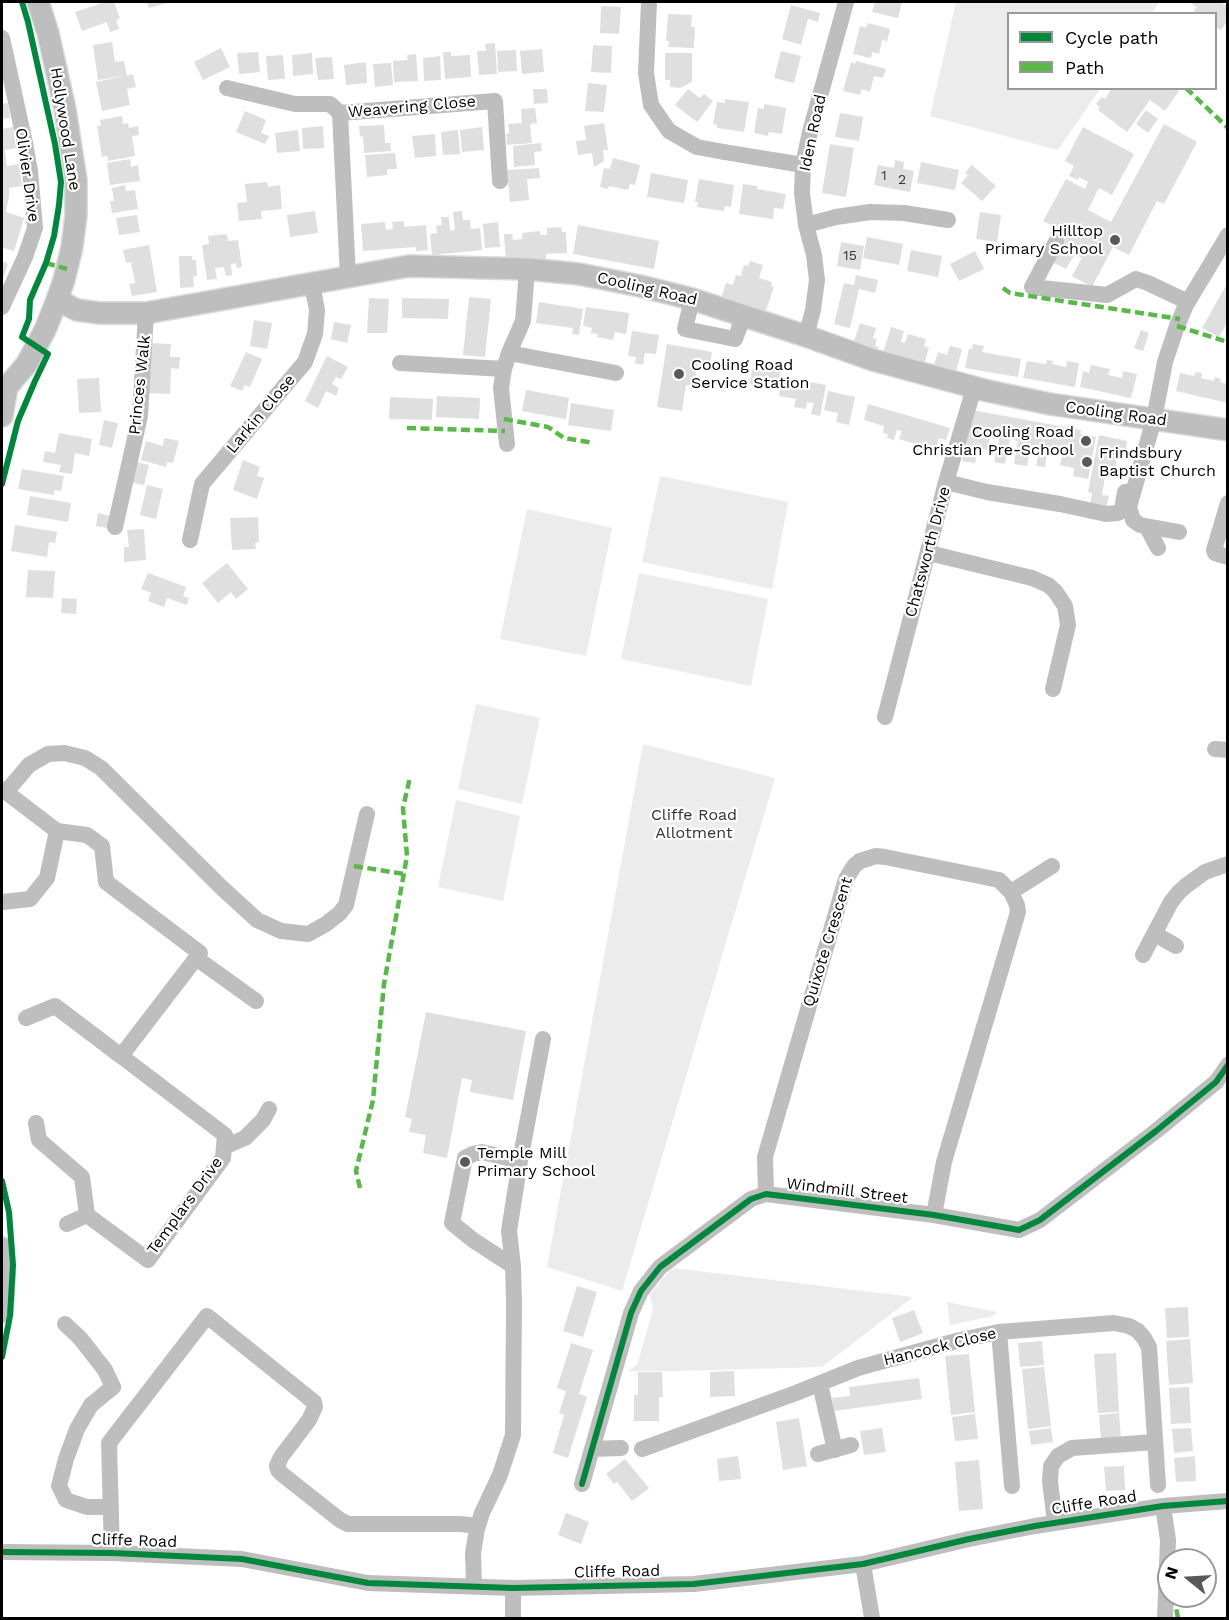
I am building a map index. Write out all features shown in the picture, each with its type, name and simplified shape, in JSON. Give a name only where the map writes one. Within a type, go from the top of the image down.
[{"type":"main road","name":"Hollywood Lane","points":[[4,387],[26,365],[45,330],[64,280],[72,247],[76,215],[76,180],[65,109],[39,2]]},
{"type":"main road","name":"Cooling Road","points":[[57,300],[77,310],[107,314],[146,313],[409,266],[526,269],[579,274],[692,299],[873,360],[974,388],[1032,401],[1227,430]]},
{"type":"main road","points":[[2,416],[4,387]]},
{"type":"main road","points":[[2,1248],[4,1275],[2,1312]]},
{"type":"street","points":[[649,2],[646,74],[651,105],[669,131],[697,147],[803,165]]},
{"type":"street","name":"Iden Road","points":[[806,336],[813,310],[817,279],[802,193],[803,165],[846,2]]},
{"type":"street","name":"Olivier Drive","points":[[2,38],[7,89],[30,171],[35,228],[25,257],[2,307]]},
{"type":"street","points":[[227,87],[295,104],[330,104],[340,113]]},
{"type":"street","name":"Weavering Close","points":[[348,277],[340,113],[495,101],[500,181]]},
{"type":"street","points":[[806,225],[836,217],[870,212],[903,213],[948,220]]},
{"type":"street","points":[[1179,532],[1140,525],[1133,520],[1129,507],[1149,419],[1177,326],[1188,302],[1227,235]]},
{"type":"street","points":[[1056,242],[1032,287],[1107,295],[1136,279],[1188,302]]},
{"type":"street","points":[[507,444],[501,388],[507,361],[523,321],[526,269]]},
{"type":"street","name":"Larkin Close","points":[[190,540],[202,484],[304,362],[315,334],[317,310],[312,284]]},
{"type":"street","points":[[692,299],[685,329],[735,339],[744,315]]},
{"type":"street","name":"Princes Walk","points":[[115,527],[140,416],[146,313]]},
{"type":"street","points":[[400,363],[507,361],[616,373]]},
{"type":"street","name":"Chatsworth Drive","points":[[885,717],[946,482],[974,388]]},
{"type":"street","points":[[946,482],[1106,514],[1118,513],[1122,508],[1137,437],[1149,419]]},
{"type":"street","points":[[1227,503],[1214,550],[1215,553],[1227,557]]},
{"type":"street","points":[[1147,527],[1158,548]]},
{"type":"street","points":[[928,553],[1032,579],[1048,585],[1055,591],[1065,606],[1068,625],[1053,689]]},
{"type":"street","points":[[121,1056],[200,952],[106,882],[102,846],[87,835],[57,831],[4,791],[29,765],[48,754],[64,753],[85,758],[101,768],[257,920],[281,931],[308,934],[326,924],[346,905],[367,814]]},
{"type":"street","points":[[3,902],[30,899],[47,878],[57,831]]},
{"type":"street","name":"Quixote Crescent","points":[[766,1194],[765,1157],[849,872],[854,866],[868,858],[885,857],[991,877],[999,880],[1011,891]]},
{"type":"street","points":[[1143,955],[1172,902],[1183,888],[1204,872],[1227,864]]},
{"type":"street","points":[[934,1215],[944,1162],[1018,912],[1011,891],[1052,866]]},
{"type":"street","points":[[1155,934],[1176,946]]},
{"type":"street","points":[[196,958],[256,1001]]},
{"type":"street","name":"Templars Drive","points":[[26,1018],[55,1006],[225,1135],[223,1158],[148,1260],[87,1215]]},
{"type":"street","points":[[474,1586],[473,1553],[478,1526],[500,1475],[513,1435],[514,1302],[509,1231],[543,1039]]},
{"type":"street","name":"Windmill Street","points":[[582,1484],[631,1313],[641,1291],[660,1267],[751,1199],[766,1194],[934,1215],[1019,1230],[1049,1213],[1216,1082],[1227,1065]]},
{"type":"street","name":"Templars Drive","points":[[224,1147],[245,1138],[263,1120],[269,1109]]},
{"type":"street","points":[[36,1123],[39,1140],[82,1177],[87,1215],[66,1224]]},
{"type":"street","points":[[513,1266],[452,1223],[465,1158],[482,1152],[520,1161]]},
{"type":"street","points":[[112,1553],[109,1443],[207,1316],[314,1402],[314,1412],[278,1462],[278,1470],[340,1520],[348,1524],[478,1526]]},
{"type":"street","name":"Hancock Close","points":[[642,1449],[858,1368],[960,1340],[999,1332],[1114,1323],[1129,1326],[1138,1331],[1149,1347],[1158,1485]]},
{"type":"street","points":[[65,1324],[80,1338],[105,1370],[113,1387],[92,1405],[77,1429],[59,1486],[66,1500],[87,1507],[111,1507]]},
{"type":"street","points":[[999,1332],[1012,1486]]},
{"type":"street","points":[[818,1454],[843,1448],[820,1384]]},
{"type":"street","points":[[1055,1523],[1050,1473],[1051,1466],[1058,1456],[1072,1448],[1155,1442]]},
{"type":"street","points":[[592,1449],[621,1448]]},
{"type":"street","name":"Cliffe Road","points":[[2,1552],[242,1558],[368,1583],[513,1588],[694,1584],[863,1564],[969,1539],[1055,1523],[1163,1506],[1227,1501]]},
{"type":"street","points":[[1163,1506],[1168,1540],[1165,1618]]},
{"type":"street","points":[[863,1564],[872,1618]]},
{"type":"street","points":[[513,1588],[513,1618]]},
{"type":"green space","points":[[956,2],[1160,2],[1153,12],[1007,12],[1007,90],[1099,90],[1058,150],[930,116]]},
{"type":"green space","points":[[660,476],[788,502],[772,589],[642,562]]},
{"type":"green space","points":[[527,509],[612,528],[586,656],[500,639]]},
{"type":"green space","points":[[639,573],[768,599],[751,686],[621,659]]},
{"type":"green space","points":[[476,704],[540,718],[522,804],[458,789]]},
{"type":"green space","name":"Cliffe Road Allotment","points":[[643,744],[775,778],[622,1291],[547,1267]]},
{"type":"green space","points":[[456,800],[520,816],[503,901],[438,887]]},
{"type":"green space","points":[[674,1268],[913,1297],[822,1367],[628,1371],[637,1365],[653,1310],[650,1295]]},
{"type":"green space","points":[[947,1302],[997,1312],[993,1316],[950,1325]]},
{"type":"building","points":[[105,2],[114,2],[120,18],[116,20],[119,29],[110,32],[107,22],[82,31],[75,12]]},
{"type":"building","points":[[147,2],[170,2],[149,8]]},
{"type":"building","points":[[875,2],[902,2],[898,18],[872,12]]},
{"type":"building","points":[[1189,2],[1220,2],[1228,7],[1228,20],[1221,30],[1217,28],[1217,12],[1195,12],[1197,7]]},
{"type":"building","points":[[791,5],[820,13],[818,22],[808,19],[801,45],[782,39]]},
{"type":"building","points":[[601,6],[621,7],[619,34],[600,33]]},
{"type":"building","points":[[668,14],[692,15],[691,27],[695,27],[694,48],[668,47],[669,41],[666,41]]},
{"type":"building","points":[[868,23],[890,29],[887,41],[882,40],[879,54],[872,52],[871,58],[853,54],[860,26],[866,28]]},
{"type":"building","points":[[112,42],[115,62],[124,61],[127,76],[133,74],[136,87],[127,89],[130,105],[102,111],[96,82],[123,76],[98,80],[93,45]]},
{"type":"building","points":[[495,43],[497,74],[479,75],[477,51],[486,51],[485,44]]},
{"type":"building","points":[[593,45],[612,46],[611,73],[591,72]]},
{"type":"building","points":[[221,48],[230,67],[203,80],[194,62]]},
{"type":"building","points":[[542,49],[544,72],[522,74],[520,51]]},
{"type":"building","points":[[516,50],[517,71],[498,72],[497,51]]},
{"type":"building","points":[[781,51],[801,56],[794,83],[774,78]]},
{"type":"building","points":[[258,52],[260,72],[239,74],[237,53]]},
{"type":"building","points":[[443,52],[451,52],[451,56],[470,55],[471,77],[445,79]]},
{"type":"building","points":[[312,53],[313,74],[293,76],[292,55]]},
{"type":"building","points":[[665,53],[692,53],[692,82],[680,88],[670,87],[670,80],[665,80]]},
{"type":"building","points":[[416,54],[418,81],[394,82],[393,61],[408,60],[407,55]]},
{"type":"building","points":[[283,55],[285,79],[268,80],[266,56]]},
{"type":"building","points":[[440,56],[441,80],[424,81],[423,58]]},
{"type":"building","points":[[332,57],[334,79],[318,80],[315,58]]},
{"type":"building","points":[[856,61],[886,69],[883,78],[874,76],[870,92],[862,89],[860,95],[843,91],[851,62],[855,64]]},
{"type":"building","points":[[366,62],[367,83],[346,85],[344,65]]},
{"type":"building","points":[[391,63],[393,85],[375,87],[373,64]]},
{"type":"building","points":[[588,83],[607,85],[604,112],[585,111]]},
{"type":"building","points":[[533,89],[547,89],[548,103],[534,104]]},
{"type":"building","points":[[688,89],[700,98],[704,94],[713,101],[697,122],[675,105]]},
{"type":"building","points":[[1111,90],[1179,91],[1165,111],[1150,100],[1127,132],[1098,110],[1100,107],[1096,104],[1102,97],[1105,99]]},
{"type":"building","points":[[725,99],[749,102],[744,132],[717,128],[717,125],[713,124],[717,102],[725,103]]},
{"type":"building","points":[[8,103],[10,118],[2,119],[2,104]]},
{"type":"building","points":[[764,104],[786,108],[782,134],[769,132],[768,136],[754,133],[758,108],[764,109]]},
{"type":"building","points":[[535,108],[537,123],[530,124],[532,143],[507,145],[508,124],[522,123],[521,109]]},
{"type":"building","points":[[1146,110],[1158,119],[1148,133],[1136,124]]},
{"type":"building","points":[[245,111],[266,120],[261,133],[269,136],[265,144],[236,132]]},
{"type":"building","points":[[840,113],[863,117],[859,141],[835,137]]},
{"type":"building","points":[[122,116],[123,124],[128,123],[129,128],[138,126],[139,135],[132,136],[135,156],[108,161],[107,156],[102,157],[97,126],[101,126],[100,120]]},
{"type":"building","points":[[604,123],[608,150],[603,150],[604,161],[594,167],[592,153],[578,155],[576,141],[586,140],[584,126]]},
{"type":"building","points":[[1164,124],[1197,142],[1164,204],[1157,201],[1129,255],[1113,247],[1092,287],[1072,276],[1082,258],[1075,254],[1066,269],[1050,261],[1065,232],[1043,221],[1066,179],[1085,189],[1088,182],[1079,177],[1078,180],[1069,176],[1074,166],[1065,161],[1083,127],[1134,154],[1112,195],[1099,188],[1088,210],[1111,222]]},
{"type":"building","points":[[384,125],[385,143],[390,143],[391,151],[364,153],[363,136],[360,137],[359,126]]},
{"type":"building","points":[[323,126],[324,148],[303,149],[302,128]]},
{"type":"building","points":[[13,127],[16,148],[5,150],[7,166],[19,164],[22,186],[9,188],[6,212],[24,218],[14,251],[3,248],[2,252],[2,129]]},
{"type":"building","points":[[482,127],[484,150],[462,152],[460,130]]},
{"type":"building","points":[[298,130],[300,151],[277,153],[275,133]]},
{"type":"building","points":[[458,130],[460,154],[443,155],[441,132]]},
{"type":"building","points":[[435,134],[436,156],[415,158],[412,136]]},
{"type":"building","points":[[541,143],[542,151],[534,152],[535,165],[514,167],[513,146]]},
{"type":"building","points":[[830,144],[854,148],[846,197],[822,193]]},
{"type":"building","points":[[395,153],[397,169],[387,169],[387,175],[367,177],[365,155]]},
{"type":"building","points":[[613,158],[640,165],[635,185],[630,184],[628,190],[609,186],[608,189],[600,187],[604,168],[610,169]]},
{"type":"building","points":[[130,159],[131,167],[138,165],[140,181],[110,185],[107,163]]},
{"type":"building","points":[[895,160],[904,162],[903,169],[914,171],[910,192],[874,185],[878,165],[894,168]]},
{"type":"building","points":[[921,162],[959,170],[955,190],[917,183]]},
{"type":"building","points":[[972,165],[996,186],[982,201],[961,183],[968,175],[965,173]]},
{"type":"building","points":[[539,168],[540,178],[527,179],[529,200],[510,202],[507,170]]},
{"type":"building","points":[[651,173],[688,180],[684,203],[647,197]]},
{"type":"building","points":[[699,179],[734,185],[731,207],[725,206],[724,211],[697,207],[698,202],[695,202]]},
{"type":"building","points":[[267,182],[268,187],[280,185],[282,209],[261,211],[262,219],[239,221],[237,203],[247,202],[245,184]]},
{"type":"building","points":[[743,184],[786,194],[783,209],[774,208],[773,219],[739,214]]},
{"type":"building","points":[[125,185],[126,191],[135,190],[138,209],[112,213],[110,201],[114,201],[112,188]]},
{"type":"building","points":[[315,211],[318,233],[290,237],[287,215]]},
{"type":"building","points":[[462,211],[463,220],[470,220],[471,229],[480,228],[482,250],[432,255],[430,234],[437,233],[436,226],[442,225],[441,217],[449,217],[450,231],[455,230],[453,212]]},
{"type":"building","points":[[980,212],[1001,215],[997,242],[976,239]]},
{"type":"building","points":[[137,215],[140,232],[119,235],[116,218]]},
{"type":"building","points":[[404,221],[404,227],[426,225],[428,250],[416,251],[416,247],[363,251],[361,224],[385,222],[386,230],[393,229],[392,222]]},
{"type":"building","points":[[498,222],[500,247],[485,248],[483,224]]},
{"type":"building","points":[[578,225],[659,241],[654,269],[573,254]]},
{"type":"building","points":[[561,227],[562,232],[566,232],[567,253],[546,254],[546,260],[506,263],[504,234],[512,234],[513,240],[522,239],[522,233],[540,231],[540,235],[547,235],[547,228]]},
{"type":"building","points":[[227,234],[228,241],[238,240],[242,267],[237,268],[236,263],[231,264],[232,275],[226,276],[224,267],[215,268],[217,279],[207,280],[202,245],[209,244],[208,236]]},
{"type":"building","points":[[867,237],[903,244],[899,265],[863,258]]},
{"type":"building","points":[[841,242],[864,246],[860,270],[837,266]]},
{"type":"building","points":[[149,245],[157,292],[132,296],[129,284],[135,283],[131,262],[126,263],[123,250]]},
{"type":"building","points":[[911,250],[942,256],[938,277],[907,271]]},
{"type":"building","points":[[975,251],[984,269],[959,281],[950,264]]},
{"type":"building","points":[[179,256],[192,256],[192,260],[196,260],[197,276],[193,276],[194,287],[180,288]]},
{"type":"building","points":[[2,261],[8,264],[2,281]]},
{"type":"building","points":[[750,261],[763,265],[759,278],[772,282],[771,286],[774,287],[765,313],[721,298],[726,283],[733,285],[736,275],[741,276],[744,265],[748,266]]},
{"type":"building","points":[[856,275],[878,280],[875,293],[859,289],[850,328],[834,324],[844,283],[854,285]]},
{"type":"building","points":[[1228,282],[1228,321],[1219,337],[1202,328]]},
{"type":"building","points":[[469,297],[491,299],[485,357],[463,355]]},
{"type":"building","points":[[369,298],[389,299],[387,333],[367,333]]},
{"type":"building","points":[[402,298],[449,299],[448,319],[402,318]]},
{"type":"building","points":[[539,302],[583,309],[579,335],[572,334],[573,328],[536,323]]},
{"type":"building","points":[[586,307],[629,313],[626,334],[615,332],[613,340],[597,337],[598,334],[591,333],[592,328],[583,326]]},
{"type":"building","points":[[254,320],[272,323],[267,349],[250,346]]},
{"type":"building","points":[[334,322],[351,325],[347,343],[331,339]]},
{"type":"building","points":[[860,323],[876,328],[873,338],[877,339],[875,346],[879,347],[875,358],[851,350]]},
{"type":"building","points":[[891,327],[904,331],[901,342],[905,343],[908,334],[926,339],[924,346],[929,348],[923,368],[882,356]]},
{"type":"building","points":[[1141,330],[1149,333],[1143,351],[1134,348]]},
{"type":"building","points":[[632,331],[659,335],[656,354],[645,353],[643,365],[635,363],[636,357],[628,356]]},
{"type":"building","points":[[148,343],[171,344],[170,357],[180,357],[179,369],[171,368],[170,394],[146,393]]},
{"type":"building","name":"Cooling Road Service Station","points":[[667,344],[712,352],[710,363],[698,361],[694,386],[686,385],[682,411],[657,407]]},
{"type":"building","points":[[973,344],[984,346],[982,352],[1021,359],[1018,377],[965,368],[969,349],[972,349]]},
{"type":"building","points":[[950,346],[962,349],[955,375],[933,368],[938,352],[947,355]]},
{"type":"building","points":[[246,352],[262,359],[250,387],[245,385],[242,391],[230,386]]},
{"type":"building","points":[[327,356],[348,367],[341,379],[336,377],[332,384],[339,388],[336,396],[326,391],[318,408],[305,401]]},
{"type":"building","points":[[1047,360],[1053,361],[1052,364],[1066,367],[1067,361],[1079,363],[1075,387],[1023,378],[1027,361],[1046,364]]},
{"type":"building","points":[[754,363],[781,369],[777,390],[749,384]]},
{"type":"building","points":[[1091,365],[1110,369],[1108,375],[1122,378],[1123,371],[1137,374],[1131,398],[1080,387],[1083,371],[1089,373]]},
{"type":"building","points":[[1196,372],[1202,373],[1201,378],[1214,381],[1215,377],[1221,379],[1220,382],[1228,384],[1228,403],[1176,391],[1180,373],[1194,376]]},
{"type":"building","points":[[783,377],[826,385],[820,416],[811,414],[814,403],[807,402],[806,409],[794,407],[796,399],[779,396]]},
{"type":"building","points":[[99,378],[101,412],[79,413],[77,379]]},
{"type":"building","points":[[526,390],[569,398],[566,419],[522,411]]},
{"type":"building","points":[[828,391],[855,397],[849,425],[836,422],[838,413],[824,410]]},
{"type":"building","points":[[437,396],[480,398],[479,419],[436,417]]},
{"type":"building","points":[[390,397],[433,399],[432,420],[389,419]]},
{"type":"building","points":[[571,403],[614,410],[611,431],[568,425]]},
{"type":"building","points":[[868,404],[950,428],[946,440],[939,438],[935,450],[899,439],[902,431],[897,430],[894,440],[887,438],[888,434],[883,433],[884,426],[864,420]]},
{"type":"building","points":[[972,410],[1081,430],[1080,434],[1096,437],[1088,479],[1073,476],[1074,468],[1060,465],[1063,452],[1048,449],[1045,467],[1036,466],[1040,448],[1031,446],[1027,466],[1014,464],[1018,441],[1010,439],[1005,464],[994,462],[999,439],[990,437],[988,450],[978,448],[975,463],[962,461]]},
{"type":"building","points":[[104,420],[118,423],[112,448],[99,445]]},
{"type":"building","points":[[59,433],[92,439],[89,456],[75,453],[72,474],[59,472],[61,465],[43,462],[45,451],[55,453]]},
{"type":"building","points":[[1099,435],[1127,441],[1125,454],[1118,453],[1114,473],[1106,471],[1102,495],[1109,496],[1105,514],[1089,510],[1092,493],[1088,492]]},
{"type":"building","points":[[164,438],[179,441],[173,463],[167,462],[166,467],[141,460],[146,441],[163,446]]},
{"type":"building","points":[[243,460],[260,467],[257,476],[264,478],[257,499],[233,490]]},
{"type":"building","points":[[132,461],[149,465],[144,485],[127,482]]},
{"type":"building","points":[[22,469],[64,476],[61,491],[55,490],[54,495],[18,489]]},
{"type":"building","points":[[147,485],[163,489],[156,519],[140,515]]},
{"type":"building","points":[[30,496],[71,503],[68,522],[27,515]]},
{"type":"building","points":[[98,513],[111,516],[108,528],[96,526]]},
{"type":"building","points":[[258,517],[259,542],[255,543],[256,549],[232,550],[230,518]]},
{"type":"building","points":[[15,525],[57,532],[55,543],[49,542],[47,557],[11,551]]},
{"type":"building","points":[[144,529],[146,560],[124,562],[124,547],[129,547],[127,530]]},
{"type":"building","points":[[227,563],[248,589],[236,599],[231,592],[218,603],[202,583]]},
{"type":"building","points":[[28,570],[55,571],[53,598],[26,597]]},
{"type":"building","points":[[148,573],[186,587],[183,596],[189,598],[187,605],[167,598],[164,607],[148,601],[151,593],[141,589]]},
{"type":"building","points":[[62,598],[77,599],[76,614],[61,613]]},
{"type":"building","points":[[426,1012],[526,1031],[513,1100],[470,1092],[472,1080],[462,1078],[447,1158],[423,1153],[426,1135],[409,1132],[412,1119],[405,1117]]},
{"type":"building","points":[[577,1286],[597,1292],[583,1337],[563,1331]]},
{"type":"building","points":[[1188,1307],[1189,1337],[1167,1338],[1165,1308]]},
{"type":"building","points":[[914,1310],[923,1333],[900,1342],[892,1318]]},
{"type":"building","points":[[1190,1339],[1193,1383],[1169,1385],[1166,1341]]},
{"type":"building","points":[[1042,1341],[1044,1365],[1020,1367],[1018,1343]]},
{"type":"building","points":[[571,1343],[593,1350],[579,1394],[587,1397],[568,1458],[553,1453],[564,1415],[559,1413],[566,1391],[557,1388]]},
{"type":"building","points":[[1116,1353],[1119,1412],[1098,1413],[1094,1354]]},
{"type":"building","points":[[969,1354],[975,1412],[951,1415],[945,1356]]},
{"type":"building","points":[[1044,1367],[1051,1426],[1028,1429],[1022,1369]]},
{"type":"building","points":[[734,1371],[735,1396],[710,1397],[710,1372]]},
{"type":"building","points":[[638,1372],[662,1372],[663,1397],[659,1397],[659,1421],[634,1421],[634,1395],[638,1395]]},
{"type":"building","points":[[919,1378],[922,1399],[834,1411],[832,1398],[850,1396],[849,1387]]},
{"type":"building","points":[[1189,1387],[1191,1423],[1171,1424],[1169,1388]]},
{"type":"building","points":[[1119,1413],[1121,1438],[1101,1440],[1099,1415]]},
{"type":"building","points":[[975,1414],[978,1439],[955,1441],[952,1417]]},
{"type":"building","points":[[799,1418],[807,1466],[783,1470],[776,1422]]},
{"type":"building","points":[[882,1428],[886,1452],[864,1455],[860,1431]]},
{"type":"building","points":[[1051,1428],[1053,1442],[1031,1445],[1029,1431]]},
{"type":"building","points":[[1191,1428],[1193,1451],[1174,1453],[1172,1429]]},
{"type":"building","points":[[738,1456],[741,1479],[719,1481],[717,1459]]},
{"type":"building","points":[[1195,1456],[1196,1481],[1176,1482],[1174,1458]]},
{"type":"building","points":[[625,1459],[649,1488],[632,1501],[617,1482],[614,1484],[606,1474]]},
{"type":"building","points":[[979,1460],[983,1509],[959,1511],[955,1462]]},
{"type":"building","points":[[1124,1466],[1125,1490],[1106,1491],[1104,1467]]},
{"type":"building","points":[[566,1513],[589,1522],[581,1544],[558,1535]]},
{"type":"marked path","points":[[1188,90],[1228,128]]},
{"type":"marked path","points":[[46,263],[67,269]]},
{"type":"marked path","points":[[1003,288],[1010,293],[1180,319]]},
{"type":"marked path","points":[[1177,326],[1228,342]]},
{"type":"marked path","points":[[504,419],[548,427],[564,438],[594,443]]},
{"type":"marked path","points":[[407,428],[505,431]]},
{"type":"marked path","points":[[360,1188],[356,1171],[373,1100],[384,984],[407,856],[403,808],[410,777]]},
{"type":"marked path","points":[[354,866],[404,874]]},
{"type":"marked path","points":[[1176,1608],[1178,1618]]},
{"type":"cycle path","points":[[2,484],[18,421],[48,354],[22,337],[29,319],[30,300],[46,263],[54,236],[61,182],[55,144],[22,2]]},
{"type":"cycle path","points":[[582,1484],[631,1313],[641,1291],[660,1267],[751,1199],[766,1194],[934,1215],[1019,1230],[1040,1220],[1156,1131],[1216,1082],[1228,1065]]},
{"type":"cycle path","points":[[2,1181],[9,1212],[13,1265],[10,1316],[2,1357]]},
{"type":"cycle path","points":[[2,1552],[112,1553],[242,1559],[368,1583],[513,1588],[694,1584],[863,1564],[1035,1526],[1163,1506],[1228,1501]]},
{"type":"place","name":"Hilltop Primary School","points":[[1115,240]]},
{"type":"place","name":"Cooling Road Service Station","points":[[679,374]]},
{"type":"place","name":"Cooling Road Christian Pre-School","points":[[1086,441]]},
{"type":"place","name":"Frindsbury Baptist Church","points":[[1087,462]]},
{"type":"place","name":"Temple Mill Primary School","points":[[465,1162]]}]
